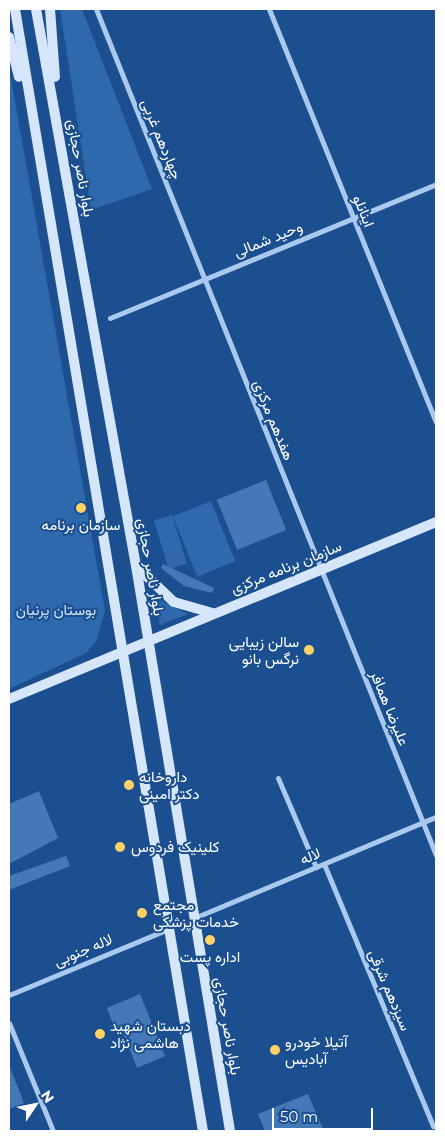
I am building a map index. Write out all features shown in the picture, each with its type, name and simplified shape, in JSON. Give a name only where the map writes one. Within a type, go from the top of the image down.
[{"type":"main road","points":[[15,9],[32,127],[203,1131]]},
{"type":"main road","name":"بلوار ناصر حجازی","points":[[36,9],[59,123],[149,641],[230,1131]]},
{"type":"main road","points":[[50,9],[59,123]]},
{"type":"main road","points":[[9,37],[32,127]]},
{"type":"main road","name":"سازمان برنامه مرکزی","points":[[9,699],[212,613],[436,522]]},
{"type":"main road","points":[[136,566],[174,602],[212,613]]},
{"type":"street","name":"چهاردهم غربی","points":[[96,9],[204,279]]},
{"type":"street","name":"اینانلو","points":[[269,9],[436,422]]},
{"type":"street","name":"وحید شمالی","points":[[110,318],[436,184]]},
{"type":"street","name":"هفدهم مرکزی","points":[[204,279],[321,570]]},
{"type":"street","name":"علیرضا همافر","points":[[321,570],[436,855]]},
{"type":"street","points":[[278,778],[316,867]]},
{"type":"street","name":"لاله","points":[[194,918],[436,817]]},
{"type":"street","name":"سیزدهم شرقی","points":[[324,864],[434,1126]]},
{"type":"street","name":"لاله جنوبی","points":[[9,995],[168,929]]},
{"type":"street","points":[[9,1024],[53,1131]]},
{"type":"green space","points":[[60,9],[82,9],[152,189],[91,210]]},
{"type":"green space","name":"بوستان پرنیان","points":[[9,67],[105,611],[96,641],[86,653],[9,689]]},
{"type":"green space","points":[[211,501],[235,561],[197,577],[173,516]]},
{"type":"green space","points":[[172,515],[187,564],[169,569],[154,521]]},
{"type":"green space","points":[[153,597],[188,614],[160,625]]},
{"type":"building","points":[[266,480],[286,530],[237,550],[217,500]]},
{"type":"building","points":[[163,564],[214,588],[212,593],[184,586],[161,568]]},
{"type":"building","points":[[39,791],[58,838],[9,864],[9,804]]},
{"type":"building","points":[[66,856],[70,866],[9,890],[9,876]]},
{"type":"building","points":[[140,994],[165,1056],[137,1068],[123,1033],[117,1035],[107,1008]]},
{"type":"building","points":[[9,1065],[24,1103],[9,1109]]},
{"type":"building","points":[[308,1094],[324,1131],[265,1131],[258,1114]]},
{"type":"place","name":"سازمان برنامه","points":[[81,508]]},
{"type":"place","name":"سالن زیبایی نرگس بانو","points":[[309,650]]},
{"type":"place","name":"داروخانه دکتر امینی","points":[[129,785]]},
{"type":"place","name":"کلینیک فردوس","points":[[120,847]]},
{"type":"place","name":"مجتمع خدمات پزشکی","points":[[142,913]]},
{"type":"place","name":"اداره پست","points":[[210,940]]},
{"type":"place","name":"دبستان شهید هاشمی نژاد","points":[[100,1034]]},
{"type":"place","name":"آتیلا خودرو آبادیس","points":[[275,1050]]}]
